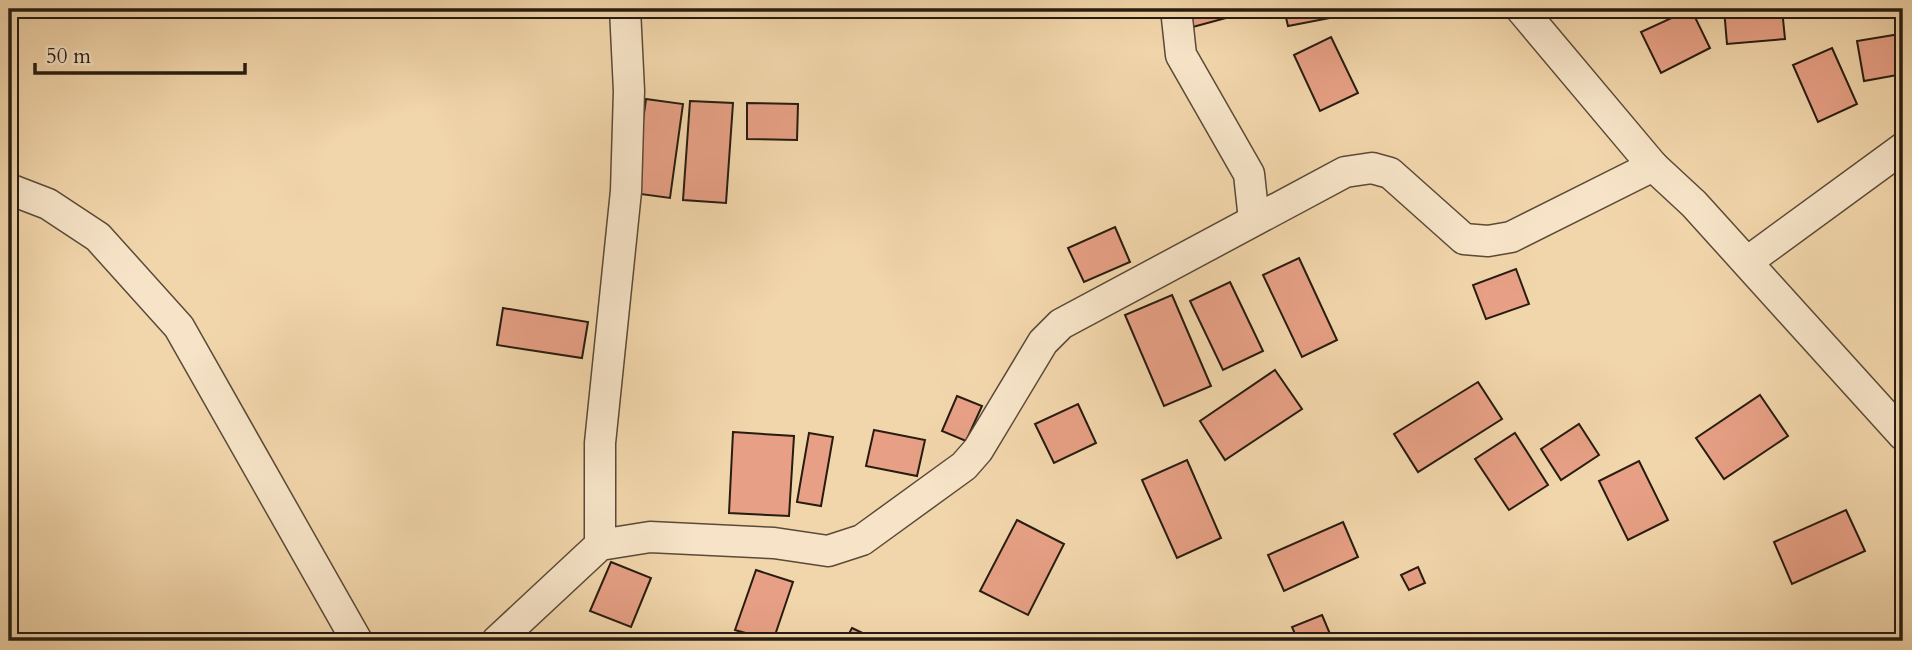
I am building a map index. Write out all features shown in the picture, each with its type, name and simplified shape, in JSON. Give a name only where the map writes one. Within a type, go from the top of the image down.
[{"type":"street","points":[[600,545],[600,443],[626,191],[629,91],[625,9]]},
{"type":"street","points":[[1176,9],[1181,55],[1248,174],[1254,220]]},
{"type":"street","points":[[1521,9],[1653,166],[1747,262],[1903,435]]},
{"type":"street","points":[[1747,262],[1903,148]]},
{"type":"street","points":[[497,641],[600,545],[650,537],[774,543],[828,551],[862,540],[964,466],[978,450],[1043,342],[1061,324],[1345,172],[1372,169],[1390,173],[1464,239],[1488,241],[1511,237],[1653,166]]},
{"type":"street","points":[[9,189],[48,204],[98,237],[179,327],[356,641]]},
{"type":"building","points":[[1184,9],[1252,9],[1252,11],[1189,28]]},
{"type":"building","points":[[1284,9],[1329,9],[1330,18],[1288,26]]},
{"type":"building","points":[[1691,9],[1710,48],[1661,73],[1641,32]]},
{"type":"building","points":[[1724,9],[1782,9],[1785,39],[1727,44]]},
{"type":"building","points":[[1900,34],[1903,74],[1864,81],[1857,41]]},
{"type":"building","points":[[1331,37],[1358,93],[1320,111],[1294,55]]},
{"type":"building","points":[[1832,48],[1857,104],[1818,122],[1793,65]]},
{"type":"building","points":[[646,99],[683,104],[670,198],[633,193]]},
{"type":"building","points":[[690,101],[733,103],[726,203],[683,200]]},
{"type":"building","points":[[747,103],[798,104],[797,140],[747,139]]},
{"type":"building","points":[[1115,227],[1130,262],[1084,282],[1068,248]]},
{"type":"building","points":[[1299,258],[1337,340],[1302,357],[1263,275]]},
{"type":"building","points":[[1516,269],[1529,304],[1486,319],[1473,285]]},
{"type":"building","points":[[1230,282],[1263,351],[1223,370],[1190,301]]},
{"type":"building","points":[[1172,295],[1211,386],[1164,406],[1125,315]]},
{"type":"building","points":[[503,308],[588,322],[582,358],[497,345]]},
{"type":"building","points":[[1275,370],[1302,409],[1225,460],[1200,421]]},
{"type":"building","points":[[1478,382],[1502,419],[1418,472],[1394,434]]},
{"type":"building","points":[[1760,395],[1788,436],[1724,479],[1696,438]]},
{"type":"building","points":[[957,396],[982,406],[966,441],[942,431]]},
{"type":"building","points":[[1078,404],[1096,443],[1054,463],[1035,424]]},
{"type":"building","points":[[1579,424],[1599,455],[1561,480],[1541,449]]},
{"type":"building","points":[[874,430],[925,440],[917,476],[866,466]]},
{"type":"building","points":[[733,432],[794,436],[789,516],[729,513]]},
{"type":"building","points":[[809,433],[833,437],[821,506],[797,502]]},
{"type":"building","points":[[1515,433],[1548,485],[1509,510],[1475,459]]},
{"type":"building","points":[[1187,460],[1221,538],[1177,558],[1142,480]]},
{"type":"building","points":[[1639,461],[1668,520],[1628,540],[1599,481]]},
{"type":"building","points":[[1846,510],[1865,551],[1792,584],[1774,542]]},
{"type":"building","points":[[1017,520],[1064,544],[1028,615],[980,591]]},
{"type":"building","points":[[1343,522],[1358,557],[1284,591],[1268,555]]},
{"type":"building","points":[[611,562],[651,578],[631,627],[590,611]]},
{"type":"building","points":[[1418,567],[1425,583],[1409,590],[1401,575]]},
{"type":"building","points":[[756,570],[793,582],[773,641],[735,630]]},
{"type":"building","points":[[1322,615],[1333,641],[1298,641],[1292,627]]},
{"type":"building","points":[[852,628],[879,641],[845,641]]}]
